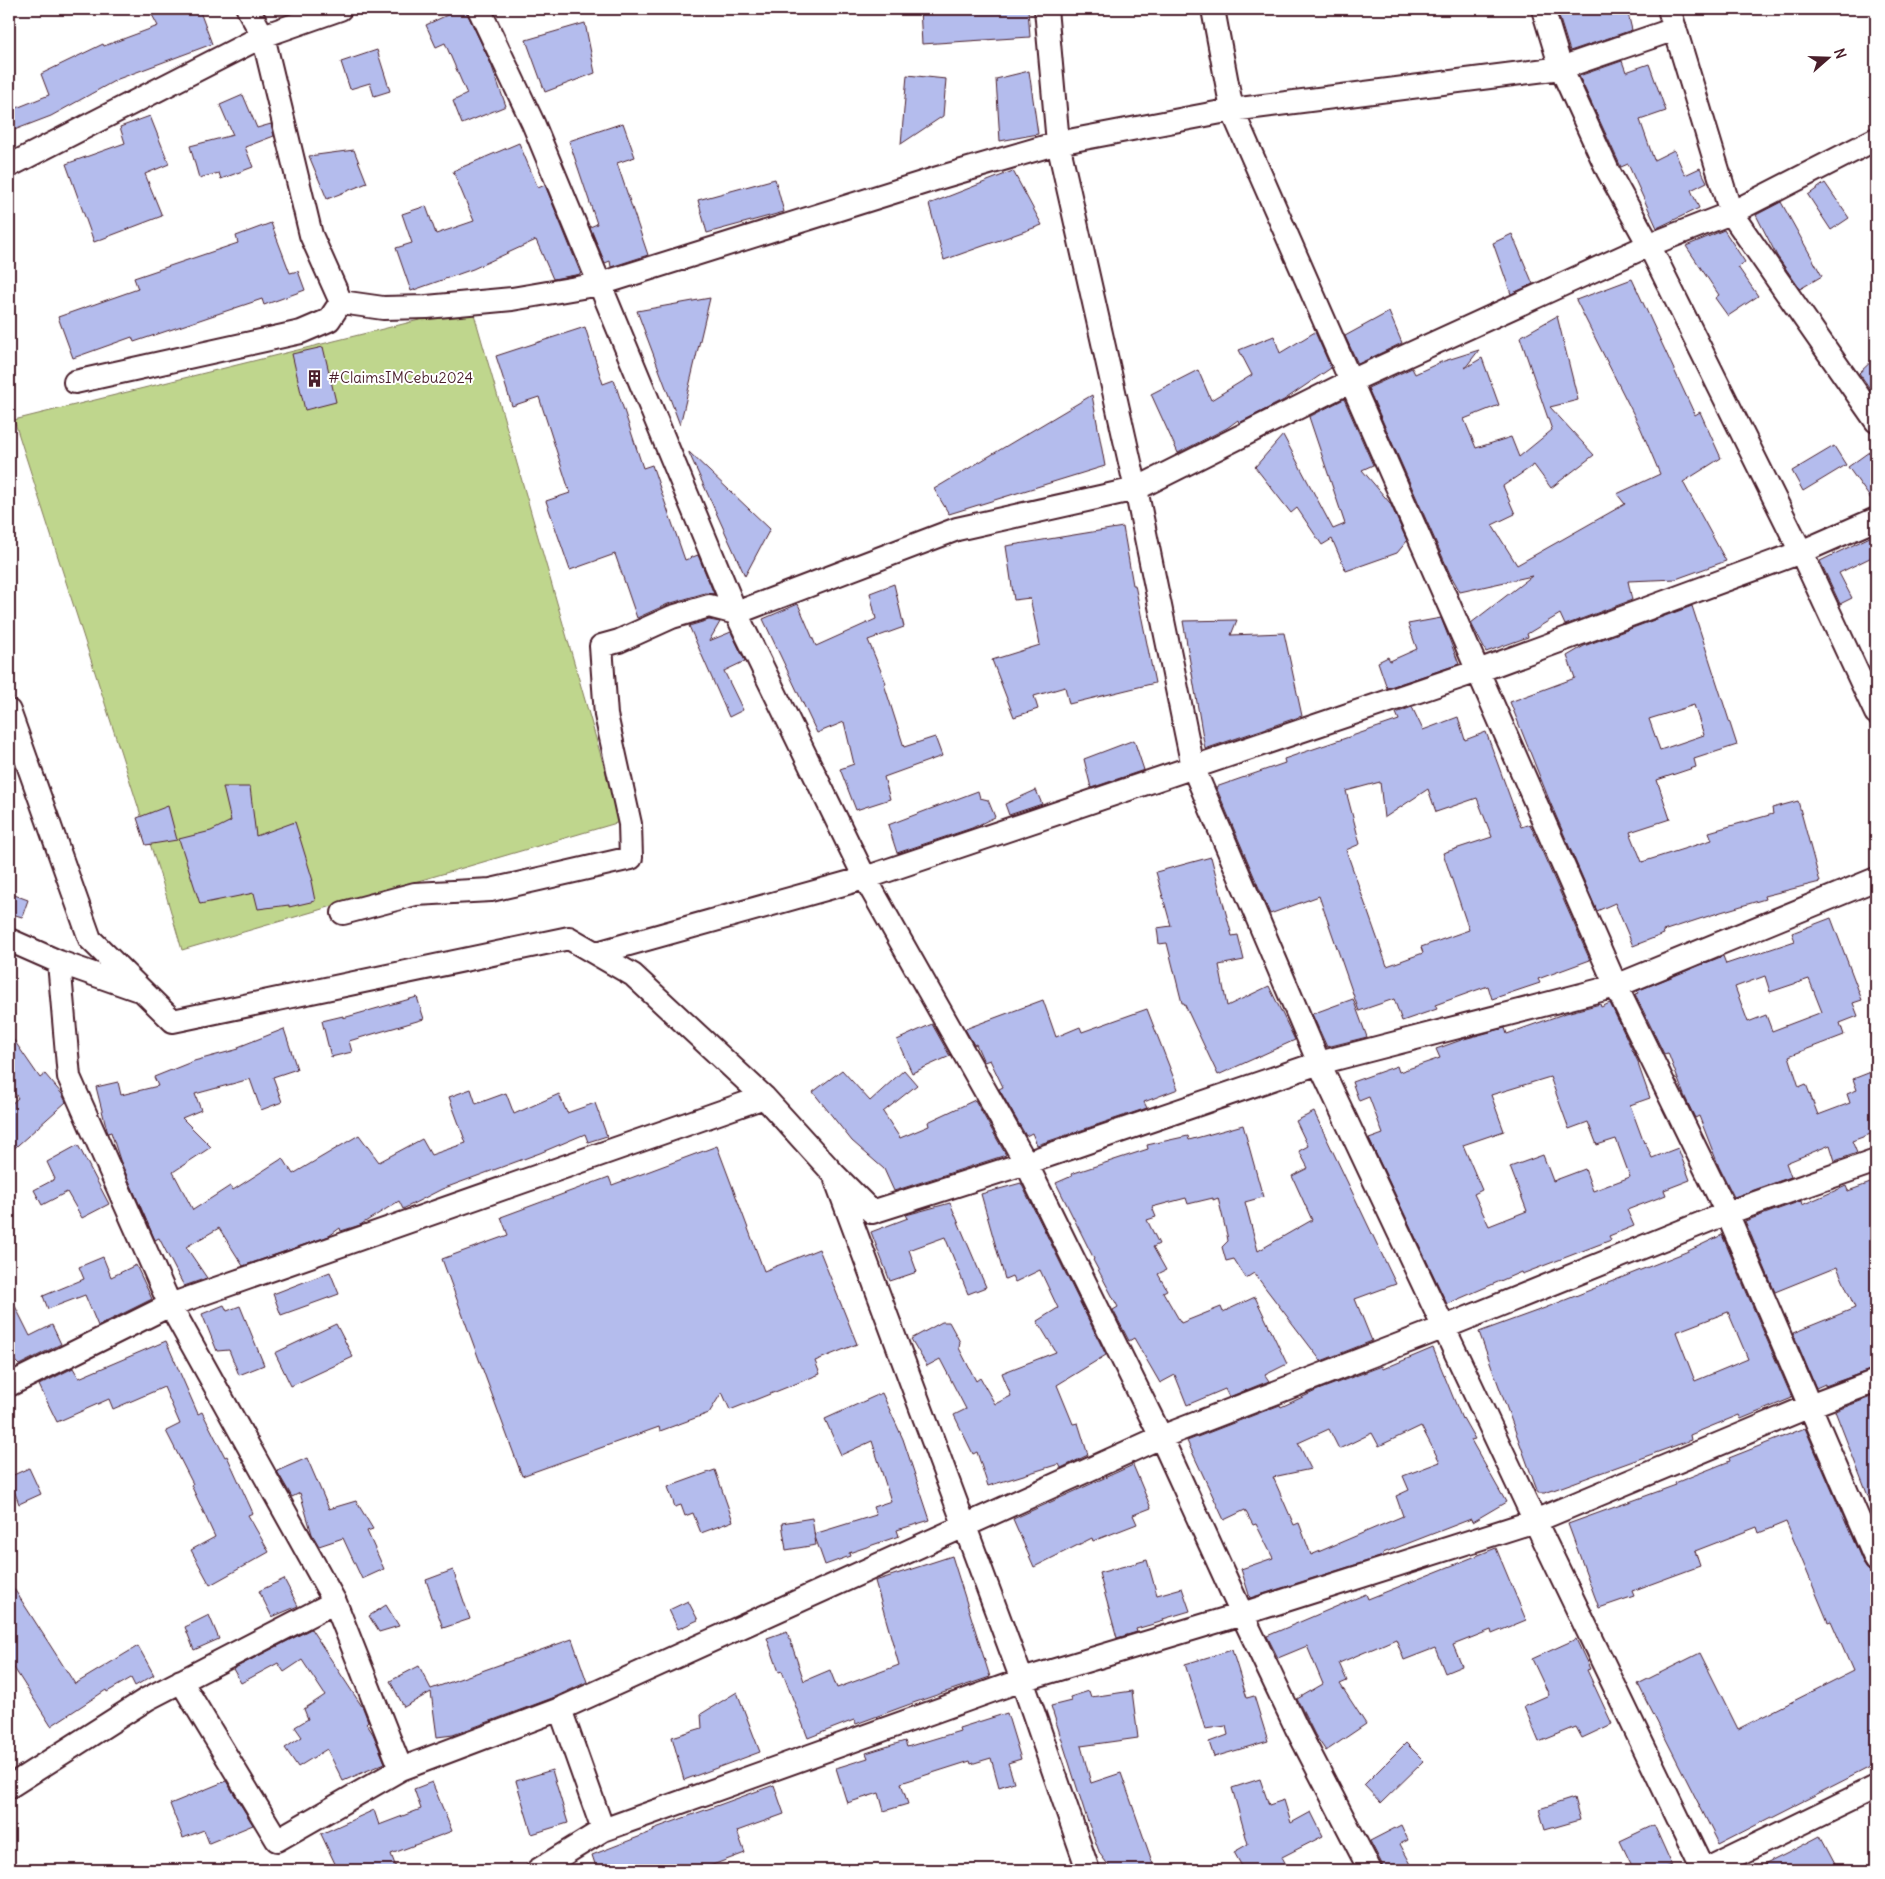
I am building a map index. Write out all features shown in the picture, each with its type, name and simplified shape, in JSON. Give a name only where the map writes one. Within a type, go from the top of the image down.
[{"type":"street","points":[[248,9],[263,36],[310,236],[341,302]]},
{"type":"street","points":[[9,166],[263,36],[340,9]]},
{"type":"street","points":[[479,9],[533,123],[736,613],[865,878],[1026,1163],[1161,1437],[1296,1727],[1370,1870]]},
{"type":"street","points":[[1046,9],[1058,143],[1136,489],[1194,767],[1319,1063],[1535,1521],[1704,1870],[1876,1787]]},
{"type":"street","points":[[1213,9],[1232,110],[1616,986],[1727,1213],[1876,1560]]},
{"type":"street","points":[[1543,9],[1560,68],[1608,171],[1649,245],[1801,552],[1876,713]]},
{"type":"street","points":[[341,302],[383,308],[427,307],[512,299],[600,284],[928,181],[1058,143],[1232,110],[1560,68],[1672,19],[1731,213],[1876,421]]},
{"type":"street","points":[[343,913],[415,894],[490,890],[631,858],[630,824],[606,716],[601,646],[619,641],[672,617],[709,606],[736,613],[957,529],[1136,489],[1351,381],[1649,245],[1731,213],[1876,139]]},
{"type":"street","points":[[75,382],[301,332],[329,320],[341,302]]},
{"type":"street","points":[[597,953],[865,878],[1478,671],[1801,552],[1876,519]]},
{"type":"street","points":[[9,711],[90,939],[173,1021],[569,938],[633,975],[764,1097],[834,1174],[872,1212],[1026,1163],[1319,1063],[1616,986],[1876,879]]},
{"type":"street","points":[[9,940],[59,962],[143,992]]},
{"type":"street","points":[[59,962],[69,1077],[170,1305],[335,1602],[401,1769]]},
{"type":"street","points":[[10,1383],[170,1305],[764,1097]]},
{"type":"street","points":[[180,1681],[277,1840],[401,1769],[560,1709],[1161,1437],[1444,1327],[1727,1213],[1876,1161]]},
{"type":"street","points":[[834,1174],[1022,1680],[1088,1870]]},
{"type":"street","points":[[538,1870],[569,1862],[603,1830],[1022,1680],[1242,1614],[1535,1521],[1810,1406],[1876,1381]]},
{"type":"street","points":[[9,1787],[147,1699],[335,1602]]},
{"type":"street","points":[[560,1709],[603,1830]]},
{"type":"green space","points":[[472,307],[620,822],[182,950],[162,881],[14,420]]},
{"type":"building","points":[[149,9],[199,9],[212,44],[118,79],[51,116],[9,132],[9,111],[49,95],[41,74],[103,44],[104,46],[158,26]]},
{"type":"building","points":[[460,9],[465,9],[467,13],[491,64],[506,106],[462,124],[453,101],[467,94],[445,43],[436,47],[426,25]]},
{"type":"building","points":[[920,9],[1028,9],[1030,37],[922,44]]},
{"type":"building","points":[[1627,9],[1632,30],[1570,51],[1557,10]]},
{"type":"building","points":[[585,23],[595,73],[545,92],[526,40]]},
{"type":"building","points":[[377,50],[390,91],[374,96],[370,83],[350,89],[341,62]]},
{"type":"building","points":[[1622,61],[1626,72],[1649,64],[1666,111],[1640,120],[1654,160],[1674,150],[1685,175],[1700,168],[1707,182],[1691,190],[1699,208],[1657,228],[1628,164],[1621,167],[1579,76]]},
{"type":"building","points":[[1029,71],[1038,134],[1000,141],[996,79]]},
{"type":"building","points":[[907,75],[946,79],[943,116],[901,144]]},
{"type":"building","points":[[243,95],[257,128],[271,124],[274,136],[245,147],[253,167],[221,179],[219,173],[199,178],[190,146],[233,135],[220,105]]},
{"type":"building","points":[[150,116],[169,164],[145,174],[162,216],[94,242],[66,164],[125,143],[120,127]]},
{"type":"building","points":[[623,123],[635,157],[617,163],[648,255],[611,267],[610,261],[605,263],[590,227],[597,224],[569,141]]},
{"type":"building","points":[[519,143],[538,188],[545,185],[581,274],[553,279],[536,240],[473,269],[411,291],[396,248],[412,243],[402,214],[426,206],[436,234],[474,221],[453,171]]},
{"type":"building","points":[[354,150],[367,183],[327,199],[309,156]]},
{"type":"building","points":[[1013,171],[1042,225],[944,260],[929,204]]},
{"type":"building","points":[[775,179],[784,212],[707,233],[698,200]]},
{"type":"building","points":[[1825,183],[1849,218],[1831,230],[1808,195]]},
{"type":"building","points":[[1781,202],[1822,276],[1800,289],[1777,256],[1756,215]]},
{"type":"building","points":[[271,223],[290,273],[298,271],[305,290],[264,305],[262,299],[134,342],[132,337],[73,358],[58,317],[138,289],[134,278],[238,243],[236,236]]},
{"type":"building","points":[[1724,230],[1745,262],[1738,267],[1758,296],[1728,316],[1715,298],[1719,295],[1686,246]]},
{"type":"building","points":[[1512,234],[1533,284],[1511,294],[1493,243]]},
{"type":"building","points":[[1632,279],[1695,415],[1700,412],[1721,458],[1683,482],[1726,561],[1676,579],[1628,581],[1632,600],[1565,625],[1560,614],[1527,634],[1528,637],[1486,652],[1471,623],[1532,576],[1460,592],[1450,574],[1368,388],[1412,368],[1415,374],[1441,362],[1479,350],[1465,368],[1482,358],[1499,405],[1464,419],[1476,448],[1511,437],[1519,457],[1552,430],[1520,337],[1557,316],[1578,400],[1550,407],[1594,455],[1551,488],[1534,465],[1503,486],[1515,514],[1492,525],[1517,565],[1625,504],[1617,494],[1660,474],[1641,429],[1576,300]]},
{"type":"building","points":[[710,298],[680,425],[637,311]]},
{"type":"building","points":[[1389,312],[1402,343],[1358,364],[1345,336]]},
{"type":"building","points":[[585,327],[603,384],[614,380],[643,468],[652,465],[685,560],[698,555],[714,594],[705,593],[668,604],[637,618],[615,554],[570,570],[546,501],[570,493],[539,397],[512,406],[496,356]]},
{"type":"building","points":[[1315,332],[1331,368],[1284,400],[1239,423],[1238,420],[1227,428],[1178,453],[1151,394],[1198,370],[1211,400],[1252,375],[1239,350],[1274,336],[1280,353]]},
{"type":"building","name":"#ClaimsIMCebu2024","points":[[323,347],[336,402],[305,410],[292,354]]},
{"type":"building","points":[[1876,357],[1876,397],[1859,373]]},
{"type":"building","points":[[1092,395],[1105,466],[949,514],[934,489]]},
{"type":"building","points":[[1344,399],[1373,465],[1362,470],[1390,503],[1407,541],[1397,553],[1346,571],[1332,539],[1322,545],[1297,508],[1291,513],[1255,467],[1283,435],[1333,529],[1345,524],[1309,417]]},
{"type":"building","points":[[1834,446],[1846,465],[1803,491],[1792,471]]},
{"type":"building","points":[[1876,447],[1876,506],[1848,467]]},
{"type":"building","points":[[689,453],[770,529],[745,576]]},
{"type":"building","points":[[1123,527],[1133,585],[1135,585],[1155,683],[1069,704],[1065,687],[1034,696],[1038,709],[1014,717],[992,660],[1040,645],[1030,598],[1014,600],[1006,546]]},
{"type":"building","points":[[1876,534],[1876,555],[1839,573],[1852,598],[1840,604],[1820,561]]},
{"type":"building","points":[[894,584],[904,627],[868,640],[886,683],[884,684],[904,747],[935,737],[942,756],[884,777],[890,799],[856,810],[840,769],[854,764],[844,722],[817,733],[763,619],[798,604],[816,646],[876,619],[870,593]]},
{"type":"building","points":[[1692,606],[1737,745],[1694,759],[1696,767],[1657,780],[1670,819],[1630,832],[1642,862],[1712,840],[1709,832],[1773,814],[1772,808],[1798,801],[1820,882],[1764,896],[1765,899],[1663,931],[1664,934],[1633,946],[1615,903],[1597,911],[1550,802],[1510,702],[1575,678],[1567,656],[1584,646]],"holes":[[[1694,705],[1704,735],[1660,750],[1649,719]]]},
{"type":"building","points":[[1441,618],[1459,664],[1387,688],[1378,662],[1388,657],[1390,661],[1417,649],[1408,624]]},
{"type":"building","points":[[709,620],[720,622],[709,641],[731,632],[745,661],[724,671],[743,710],[729,717],[689,626]]},
{"type":"building","points":[[1237,620],[1231,635],[1284,633],[1302,716],[1205,749],[1183,621]]},
{"type":"building","points":[[1412,707],[1423,730],[1458,717],[1465,740],[1486,732],[1521,827],[1530,824],[1590,960],[1538,979],[1540,983],[1492,999],[1488,986],[1435,1005],[1437,1009],[1402,1021],[1394,999],[1359,1011],[1319,896],[1270,914],[1216,787],[1285,763],[1284,759],[1399,720],[1396,713]],"holes":[[[1380,782],[1384,818],[1428,789],[1436,812],[1477,798],[1492,837],[1443,853],[1469,930],[1421,947],[1423,953],[1387,966],[1346,850],[1360,844],[1346,791]]]},
{"type":"building","points":[[1134,740],[1144,770],[1091,788],[1084,759]]},
{"type":"building","points":[[223,787],[250,787],[256,836],[295,822],[313,881],[311,881],[315,901],[289,907],[289,905],[258,909],[254,893],[200,904],[179,839],[211,831],[231,821]]},
{"type":"building","points":[[1036,790],[1042,804],[1009,815],[1005,804]]},
{"type":"building","points":[[978,791],[980,798],[988,800],[995,817],[972,828],[897,853],[888,825]]},
{"type":"building","points":[[168,806],[177,840],[146,845],[137,818]]},
{"type":"building","points":[[1211,857],[1232,936],[1238,935],[1244,960],[1219,965],[1227,1006],[1269,986],[1295,1040],[1218,1075],[1184,1003],[1182,1003],[1167,943],[1159,944],[1157,928],[1171,926],[1156,872]]},
{"type":"building","points":[[9,893],[28,900],[22,917],[9,913]]},
{"type":"building","points":[[1831,918],[1862,1000],[1853,1003],[1858,1016],[1840,1023],[1844,1035],[1789,1056],[1799,1087],[1806,1084],[1818,1115],[1850,1103],[1847,1094],[1857,1090],[1853,1079],[1876,1070],[1876,1132],[1852,1141],[1857,1153],[1835,1161],[1830,1145],[1786,1163],[1791,1177],[1734,1197],[1719,1167],[1699,1116],[1695,1118],[1668,1053],[1664,1054],[1635,994],[1638,993],[1637,991],[1723,956],[1726,964],[1795,941],[1792,933]],"holes":[[[1765,976],[1770,992],[1809,979],[1822,1012],[1772,1031],[1766,1015],[1748,1022],[1735,987]]]},
{"type":"building","points":[[417,997],[424,1019],[349,1041],[352,1052],[331,1057],[322,1021],[343,1016],[343,1018]]},
{"type":"building","points":[[1353,999],[1367,1037],[1327,1047],[1312,1014]]},
{"type":"building","points":[[1043,1000],[1056,1037],[1080,1027],[1082,1032],[1147,1009],[1178,1089],[1144,1102],[1147,1108],[1037,1145],[1032,1133],[1026,1136],[999,1089],[1003,1087],[990,1060],[984,1062],[976,1044],[974,1045],[965,1029]]},
{"type":"building","points":[[1610,1003],[1639,1064],[1650,1098],[1630,1105],[1644,1143],[1652,1158],[1678,1148],[1690,1180],[1664,1190],[1666,1195],[1627,1210],[1634,1226],[1609,1236],[1611,1240],[1522,1274],[1521,1272],[1447,1304],[1369,1139],[1383,1134],[1369,1097],[1359,1101],[1352,1082],[1397,1066],[1399,1072],[1440,1058],[1436,1049],[1464,1039],[1505,1028],[1507,1034],[1566,1013],[1600,1004],[1601,1007]],"holes":[[[1550,1077],[1569,1129],[1588,1122],[1597,1145],[1616,1139],[1630,1177],[1593,1191],[1585,1169],[1553,1181],[1543,1155],[1510,1167],[1527,1211],[1489,1226],[1474,1194],[1482,1190],[1463,1145],[1504,1131],[1491,1095]]]},
{"type":"building","points":[[932,1024],[950,1056],[912,1073],[897,1040]]},
{"type":"building","points":[[284,1029],[297,1069],[273,1077],[282,1102],[261,1110],[250,1079],[195,1094],[201,1110],[182,1118],[211,1147],[173,1172],[193,1210],[230,1186],[233,1190],[283,1158],[293,1174],[359,1135],[379,1162],[422,1139],[431,1155],[466,1143],[449,1097],[471,1089],[476,1104],[506,1093],[514,1114],[559,1094],[567,1113],[595,1103],[607,1136],[588,1142],[585,1134],[540,1153],[442,1189],[403,1209],[399,1201],[360,1225],[341,1231],[340,1228],[329,1236],[243,1266],[219,1228],[186,1247],[207,1278],[184,1286],[159,1238],[155,1240],[120,1160],[111,1132],[108,1133],[96,1087],[118,1082],[121,1095],[158,1086],[154,1077],[194,1061],[239,1049],[238,1047]]},
{"type":"building","points":[[9,1033],[40,1078],[45,1074],[62,1094],[66,1102],[9,1153],[9,1106],[18,1098],[9,1085]]},
{"type":"building","points":[[842,1070],[870,1101],[904,1070],[917,1085],[883,1112],[900,1138],[929,1126],[928,1122],[975,1100],[1006,1155],[894,1191],[884,1169],[852,1141],[813,1092]]},
{"type":"building","points":[[1314,1112],[1396,1284],[1355,1299],[1372,1341],[1321,1361],[1254,1273],[1246,1278],[1234,1259],[1226,1261],[1222,1247],[1228,1241],[1218,1198],[1188,1204],[1186,1198],[1152,1207],[1156,1217],[1147,1220],[1159,1244],[1153,1247],[1166,1270],[1158,1274],[1167,1290],[1163,1292],[1181,1323],[1221,1307],[1223,1312],[1255,1297],[1287,1364],[1265,1375],[1269,1381],[1229,1397],[1225,1389],[1187,1405],[1175,1375],[1160,1383],[1134,1338],[1129,1341],[1113,1310],[1118,1307],[1056,1183],[1072,1176],[1071,1174],[1148,1149],[1147,1145],[1188,1136],[1189,1140],[1243,1125],[1263,1197],[1245,1202],[1258,1251],[1312,1220],[1292,1176],[1308,1168],[1299,1151],[1308,1146],[1296,1121]]},
{"type":"building","points":[[78,1145],[109,1204],[82,1218],[67,1192],[42,1205],[34,1190],[55,1179],[47,1162]]},
{"type":"building","points":[[717,1146],[764,1271],[819,1249],[857,1344],[815,1361],[820,1374],[730,1410],[722,1392],[709,1413],[660,1431],[659,1427],[522,1476],[442,1259],[508,1235],[501,1217],[609,1177],[612,1185]]},
{"type":"building","points":[[1876,1181],[1876,1368],[1816,1388],[1793,1333],[1855,1308],[1837,1267],[1775,1292],[1745,1221],[1801,1201],[1802,1205],[1846,1186],[1848,1191]]},
{"type":"building","points":[[1021,1183],[1106,1355],[1057,1385],[1073,1424],[1078,1423],[1088,1455],[1061,1468],[1059,1464],[988,1486],[977,1452],[973,1454],[954,1415],[966,1409],[940,1359],[927,1366],[911,1339],[942,1322],[949,1322],[960,1342],[959,1348],[976,1381],[980,1378],[995,1404],[1011,1396],[1002,1373],[1056,1352],[1037,1321],[1058,1308],[1040,1270],[1015,1282],[1012,1276],[1005,1279],[981,1194]]},
{"type":"building","points":[[950,1203],[986,1287],[968,1294],[945,1237],[909,1250],[917,1272],[890,1281],[871,1232],[908,1218],[906,1215]]},
{"type":"building","points":[[1722,1235],[1792,1398],[1741,1419],[1739,1415],[1690,1435],[1691,1440],[1545,1493],[1538,1493],[1479,1332],[1686,1252]],"holes":[[[1728,1312],[1748,1359],[1695,1381],[1676,1332]]]},
{"type":"building","points":[[103,1257],[111,1277],[136,1265],[152,1299],[98,1326],[85,1295],[48,1309],[43,1296],[84,1279],[79,1267]]},
{"type":"building","points":[[330,1272],[339,1294],[281,1315],[273,1294]]},
{"type":"building","points":[[9,1294],[30,1336],[52,1325],[61,1344],[19,1365],[9,1355],[13,1344],[9,1335]]},
{"type":"building","points":[[224,1305],[227,1311],[240,1306],[264,1365],[239,1375],[229,1350],[217,1351],[202,1314]]},
{"type":"building","points":[[336,1324],[353,1357],[291,1386],[275,1353]]},
{"type":"building","points":[[166,1341],[198,1414],[202,1412],[225,1457],[227,1456],[253,1513],[248,1515],[269,1552],[210,1585],[191,1550],[215,1537],[191,1485],[193,1484],[166,1431],[180,1424],[164,1387],[113,1409],[109,1399],[57,1422],[39,1385],[73,1368],[79,1378]]},
{"type":"building","points":[[1433,1348],[1462,1419],[1475,1439],[1471,1440],[1506,1502],[1472,1522],[1471,1519],[1383,1553],[1383,1556],[1250,1598],[1241,1569],[1273,1558],[1256,1524],[1253,1525],[1245,1510],[1224,1520],[1187,1441],[1280,1405],[1281,1407],[1318,1390],[1382,1366],[1383,1369]],"holes":[[[1421,1426],[1440,1462],[1403,1476],[1409,1490],[1396,1496],[1403,1516],[1311,1555],[1299,1523],[1294,1525],[1273,1477],[1311,1469],[1298,1443],[1329,1429],[1339,1449],[1372,1433],[1379,1446]]]},
{"type":"building","points":[[882,1393],[903,1439],[930,1520],[897,1530],[899,1536],[849,1553],[850,1556],[825,1565],[814,1534],[876,1515],[873,1507],[891,1501],[872,1441],[841,1455],[825,1419]]},
{"type":"building","points":[[1876,1395],[1876,1514],[1875,1514],[1835,1411]]},
{"type":"building","points":[[1805,1428],[1864,1565],[1869,1571],[1876,1573],[1876,1764],[1719,1844],[1638,1684],[1700,1653],[1738,1729],[1853,1671],[1831,1621],[1828,1622],[1786,1522],[1759,1533],[1757,1527],[1695,1551],[1700,1566],[1632,1591],[1634,1596],[1599,1608],[1568,1524],[1676,1485],[1675,1483],[1730,1461],[1729,1458]]},
{"type":"building","points":[[307,1458],[329,1509],[356,1501],[373,1529],[367,1531],[384,1569],[362,1579],[343,1538],[319,1546],[312,1534],[300,1493],[292,1497],[277,1471]]},
{"type":"building","points":[[1133,1465],[1151,1508],[1133,1515],[1137,1524],[1093,1541],[1092,1538],[1034,1567],[1013,1519]]},
{"type":"building","points":[[29,1468],[41,1494],[19,1504],[9,1477]]},
{"type":"building","points":[[715,1470],[733,1521],[701,1533],[693,1513],[685,1516],[681,1505],[675,1507],[668,1487]]},
{"type":"building","points":[[812,1518],[816,1545],[786,1550],[782,1523]]},
{"type":"building","points":[[1496,1548],[1526,1620],[1492,1634],[1491,1630],[1453,1645],[1462,1666],[1445,1673],[1435,1648],[1404,1660],[1396,1639],[1339,1663],[1347,1681],[1340,1684],[1366,1724],[1326,1751],[1315,1735],[1297,1699],[1323,1684],[1307,1646],[1278,1658],[1267,1636],[1366,1594],[1368,1599]]},
{"type":"building","points":[[952,1556],[990,1677],[856,1724],[854,1720],[808,1738],[782,1671],[779,1672],[767,1638],[787,1631],[804,1681],[830,1670],[837,1688],[899,1665],[875,1581]]},
{"type":"building","points":[[1147,1560],[1157,1595],[1182,1588],[1190,1611],[1163,1619],[1164,1621],[1136,1629],[1137,1632],[1117,1638],[1099,1573]]},
{"type":"building","points":[[453,1570],[470,1619],[443,1628],[426,1580]]},
{"type":"building","points":[[284,1579],[298,1606],[272,1617],[259,1591]]},
{"type":"building","points":[[9,1581],[75,1684],[138,1646],[154,1675],[135,1686],[131,1678],[107,1692],[106,1690],[51,1726],[9,1660]]},
{"type":"building","points":[[688,1601],[698,1620],[678,1629],[669,1610]]},
{"type":"building","points":[[386,1605],[399,1626],[379,1632],[369,1616]]},
{"type":"building","points":[[209,1615],[219,1639],[194,1650],[185,1627]]},
{"type":"building","points":[[311,1629],[363,1708],[368,1721],[366,1723],[373,1734],[385,1763],[343,1781],[327,1749],[298,1767],[285,1748],[302,1737],[295,1727],[308,1719],[304,1709],[325,1695],[302,1660],[284,1672],[278,1663],[241,1683],[233,1669]]},
{"type":"building","points":[[572,1639],[587,1682],[555,1697],[453,1735],[437,1737],[431,1692],[404,1707],[390,1681],[419,1666],[431,1689]]},
{"type":"building","points":[[1576,1639],[1590,1669],[1587,1670],[1612,1724],[1582,1738],[1576,1727],[1539,1742],[1524,1706],[1549,1695],[1532,1659]]},
{"type":"building","points":[[1232,1650],[1247,1698],[1254,1696],[1268,1741],[1214,1757],[1209,1742],[1228,1735],[1226,1726],[1205,1729],[1185,1664]]},
{"type":"building","points":[[1089,1691],[1091,1697],[1132,1691],[1138,1738],[1081,1746],[1091,1783],[1121,1773],[1155,1870],[1112,1870],[1100,1854],[1087,1819],[1051,1706],[1071,1701],[1070,1697]]},
{"type":"building","points":[[737,1692],[760,1752],[684,1780],[672,1737],[702,1728],[701,1714]]},
{"type":"building","points":[[1007,1713],[1021,1759],[1008,1763],[1014,1782],[999,1787],[991,1758],[971,1764],[970,1761],[901,1783],[908,1804],[884,1811],[879,1793],[847,1803],[836,1768],[868,1758],[866,1753],[905,1741],[907,1747],[960,1731],[959,1728]]},
{"type":"building","points":[[1406,1743],[1424,1761],[1381,1803],[1364,1785]]},
{"type":"building","points":[[552,1770],[568,1823],[532,1834],[516,1781]]},
{"type":"building","points":[[1260,1779],[1269,1805],[1284,1800],[1291,1823],[1311,1812],[1323,1836],[1282,1857],[1289,1870],[1244,1870],[1234,1852],[1248,1844],[1232,1788]]},
{"type":"building","points":[[226,1781],[253,1825],[209,1843],[204,1830],[183,1838],[170,1804]]},
{"type":"building","points":[[432,1782],[452,1831],[391,1854],[397,1870],[338,1870],[321,1834],[374,1810],[379,1825],[421,1809],[414,1789]]},
{"type":"building","points":[[774,1785],[784,1814],[737,1831],[745,1853],[699,1870],[597,1870],[592,1855],[654,1831],[653,1829]]},
{"type":"building","points":[[1574,1798],[1580,1820],[1545,1830],[1539,1809]]},
{"type":"building","points":[[1401,1825],[1408,1840],[1400,1844],[1414,1870],[1383,1870],[1382,1864],[1370,1841]]},
{"type":"building","points":[[1654,1825],[1672,1865],[1660,1870],[1634,1870],[1620,1841]]},
{"type":"building","points":[[1820,1836],[1838,1870],[1754,1870],[1788,1853]]},
{"type":"place","name":"#ClaimsIMCebu2024","points":[[314,378]]}]
